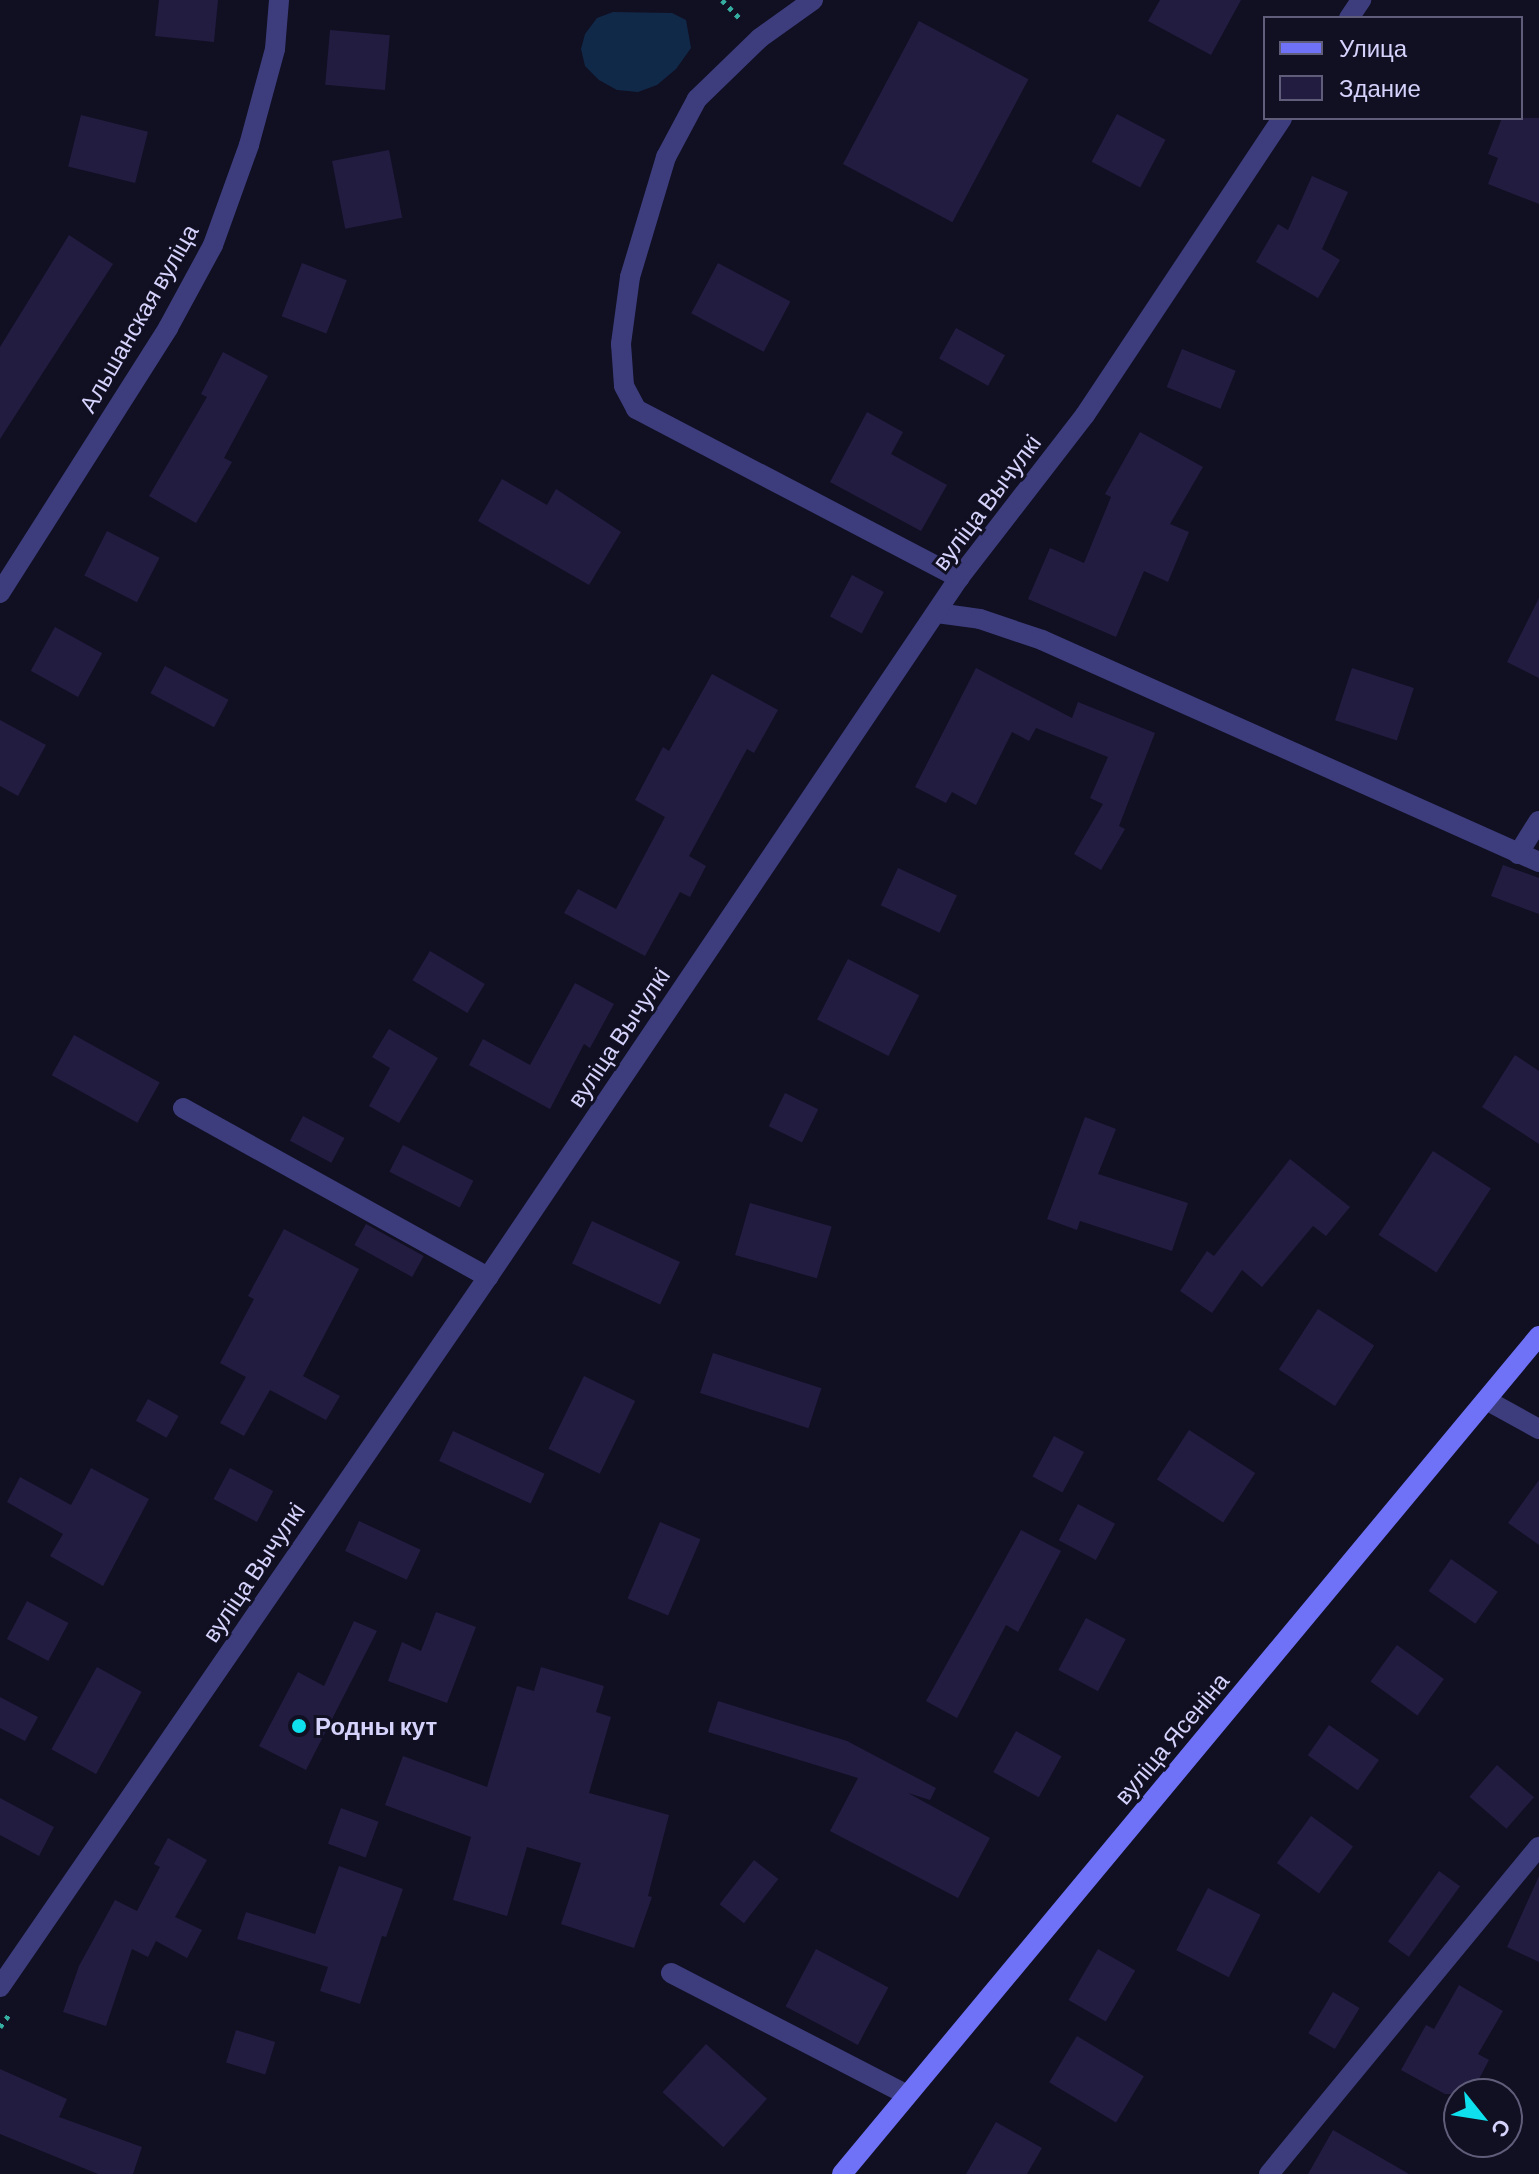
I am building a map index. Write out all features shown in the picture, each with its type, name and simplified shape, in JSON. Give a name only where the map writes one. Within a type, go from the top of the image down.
[{"type":"street","name":"Альшанская вуліца","points":[[0,593],[168,328],[213,245],[249,145],[275,49],[279,0]]},
{"type":"street","points":[[813,0],[760,38],[697,99],[666,157],[630,277],[621,344],[624,386],[636,409],[959,578]]},
{"type":"street","name":"вуліца Вычулкі","points":[[0,1987],[488,1277],[959,578],[1085,415],[1281,120]]},
{"type":"street","points":[[937,613],[980,619],[1042,640],[1539,862]]},
{"type":"street","points":[[1518,854],[1539,821]]},
{"type":"street","points":[[183,1108],[488,1277]]},
{"type":"street","name":"вуліца Ясеніна","points":[[842,2174],[905,2094],[1488,1401],[1539,1336]]},
{"type":"street","points":[[1488,1401],[1539,1429]]},
{"type":"street","points":[[1269,2174],[1539,1847]]},
{"type":"street","points":[[671,1973],[905,2094]]},
{"type":"water","points":[[613,12],[672,13],[686,20],[691,48],[676,69],[657,85],[638,92],[617,90],[599,80],[585,66],[581,49],[585,34],[597,18]]},
{"type":"building","points":[[159,0],[218,0],[214,42],[155,36]]},
{"type":"building","points":[[1160,0],[1241,0],[1211,55],[1148,21]]},
{"type":"building","points":[[919,21],[1028,79],[952,222],[843,164]]},
{"type":"building","points":[[330,30],[390,35],[385,90],[325,85]]},
{"type":"building","points":[[1117,114],[1166,140],[1140,188],[1092,162]]},
{"type":"building","points":[[81,115],[148,132],[135,183],[68,166]]},
{"type":"building","points":[[1539,118],[1539,204],[1488,184],[1498,158],[1488,154],[1501,120]]},
{"type":"building","points":[[389,150],[402,218],[345,229],[332,161]]},
{"type":"building","points":[[1312,176],[1348,192],[1322,249],[1340,260],[1318,298],[1256,262],[1278,224],[1288,230]]},
{"type":"building","points":[[69,235],[113,264],[0,439],[0,347]]},
{"type":"building","points":[[302,263],[347,280],[326,333],[282,316]]},
{"type":"building","points":[[718,263],[790,301],[764,352],[691,313]]},
{"type":"building","points":[[956,328],[1005,355],[988,386],[939,359]]},
{"type":"building","points":[[1182,349],[1236,371],[1220,409],[1167,387]]},
{"type":"building","points":[[223,352],[268,376],[224,458],[232,462],[196,523],[149,496],[207,397],[201,394]]},
{"type":"building","points":[[867,412],[903,432],[891,454],[947,485],[921,531],[830,482]]},
{"type":"building","points":[[1140,432],[1203,467],[1170,524],[1189,532],[1168,582],[1144,571],[1116,637],[1028,599],[1050,548],[1084,563],[1111,497],[1105,494]]},
{"type":"building","points":[[502,479],[547,505],[556,489],[621,532],[589,585],[478,521]]},
{"type":"building","points":[[107,531],[160,558],[137,602],[84,576]]},
{"type":"building","points":[[852,575],[884,592],[862,633],[830,616]]},
{"type":"building","points":[[1539,598],[1539,678],[1507,662]]},
{"type":"building","points":[[55,627],[102,653],[78,697],[31,671]]},
{"type":"building","points":[[165,666],[229,700],[214,727],[150,693]]},
{"type":"building","points":[[976,668],[1072,718],[1078,702],[1155,733],[1119,826],[1125,829],[1101,870],[1074,854],[1103,804],[1090,798],[1108,757],[1036,728],[1029,741],[1012,732],[976,805],[952,792],[946,803],[915,787]]},
{"type":"building","points":[[1352,668],[1414,688],[1397,740],[1335,720]]},
{"type":"building","points":[[712,674],[778,710],[754,753],[747,749],[689,856],[706,866],[690,897],[680,892],[645,956],[564,913],[578,889],[616,909],[665,817],[635,800],[663,747],[669,751]]},
{"type":"building","points":[[0,720],[46,745],[18,796],[0,786]]},
{"type":"building","points":[[1503,865],[1539,878],[1539,914],[1491,896]]},
{"type":"building","points":[[898,868],[957,895],[940,933],[881,905]]},
{"type":"building","points":[[430,951],[485,984],[467,1013],[412,980]]},
{"type":"building","points":[[848,959],[919,995],[888,1056],[817,1020]]},
{"type":"building","points":[[575,983],[614,1004],[590,1048],[584,1044],[550,1109],[469,1065],[483,1039],[530,1065]]},
{"type":"building","points":[[389,1029],[438,1058],[399,1123],[369,1106],[390,1068],[372,1057]]},
{"type":"building","points":[[74,1035],[160,1083],[137,1123],[52,1075]]},
{"type":"building","points":[[1515,1055],[1539,1071],[1539,1144],[1482,1107]]},
{"type":"building","points":[[785,1093],[818,1109],[802,1142],[769,1126]]},
{"type":"building","points":[[303,1116],[344,1138],[331,1163],[290,1141]]},
{"type":"building","points":[[1085,1117],[1116,1129],[1098,1174],[1188,1203],[1172,1251],[1080,1221],[1077,1230],[1047,1219]]},
{"type":"building","points":[[403,1145],[473,1181],[460,1208],[389,1172]]},
{"type":"building","points":[[1433,1151],[1491,1189],[1436,1272],[1379,1235]]},
{"type":"building","points":[[1290,1159],[1350,1207],[1326,1236],[1313,1226],[1262,1287],[1242,1270],[1212,1313],[1180,1291],[1207,1251],[1214,1256]]},
{"type":"building","points":[[750,1203],[832,1226],[817,1278],[735,1255]]},
{"type":"building","points":[[592,1221],[680,1262],[660,1305],[572,1264]]},
{"type":"building","points":[[366,1224],[424,1256],[412,1277],[354,1245]]},
{"type":"building","points":[[284,1229],[359,1269],[303,1376],[340,1396],[326,1420],[270,1390],[244,1436],[220,1423],[246,1377],[220,1363],[254,1299],[248,1296]]},
{"type":"building","points":[[1318,1309],[1374,1345],[1335,1406],[1279,1369]]},
{"type":"building","points":[[713,1353],[821,1388],[808,1428],[700,1393]]},
{"type":"building","points":[[584,1376],[635,1401],[600,1474],[548,1449]]},
{"type":"building","points":[[148,1399],[179,1416],[166,1438],[136,1421]]},
{"type":"building","points":[[1189,1430],[1255,1473],[1223,1523],[1157,1479]]},
{"type":"building","points":[[453,1431],[545,1474],[531,1504],[439,1461]]},
{"type":"building","points":[[1054,1436],[1084,1452],[1062,1493],[1032,1477]]},
{"type":"building","points":[[91,1468],[149,1499],[103,1586],[50,1556],[63,1534],[7,1502],[20,1477],[71,1505]]},
{"type":"building","points":[[230,1468],[273,1491],[257,1522],[214,1499]]},
{"type":"building","points":[[1539,1480],[1539,1545],[1508,1523]]},
{"type":"building","points":[[1078,1504],[1115,1524],[1096,1560],[1059,1540]]},
{"type":"building","points":[[359,1521],[421,1550],[407,1580],[345,1551]]},
{"type":"building","points":[[660,1522],[701,1539],[668,1616],[628,1598]]},
{"type":"building","points":[[1021,1530],[1061,1551],[1018,1632],[1006,1625],[957,1718],[926,1701]]},
{"type":"building","points":[[1451,1559],[1498,1592],[1475,1624],[1429,1591]]},
{"type":"building","points":[[27,1601],[68,1623],[48,1661],[7,1639]]},
{"type":"building","points":[[436,1612],[476,1627],[447,1703],[388,1681],[402,1642],[421,1651]]},
{"type":"building","points":[[1086,1618],[1126,1639],[1098,1691],[1058,1670]]},
{"type":"building","name":"Родны кут","points":[[354,1621],[377,1631],[306,1770],[259,1746],[298,1672],[324,1686]]},
{"type":"building","points":[[1397,1645],[1444,1679],[1417,1715],[1371,1681]]},
{"type":"building","points":[[97,1667],[142,1692],[96,1774],[51,1749]]},
{"type":"building","points":[[541,1667],[604,1686],[596,1712],[611,1717],[589,1793],[669,1815],[648,1896],[652,1897],[634,1948],[561,1924],[581,1863],[527,1847],[507,1916],[453,1900],[471,1837],[385,1805],[403,1756],[487,1787],[517,1686],[534,1691]]},
{"type":"building","points":[[0,1697],[38,1717],[25,1741],[0,1728]]},
{"type":"building","points":[[718,1701],[847,1741],[936,1788],[930,1800],[908,1793],[990,1838],[958,1898],[830,1831],[858,1778],[708,1732]]},
{"type":"building","points":[[1329,1725],[1379,1760],[1358,1790],[1308,1755]]},
{"type":"building","points":[[1016,1731],[1061,1756],[1039,1797],[993,1772]]},
{"type":"building","points":[[1497,1765],[1534,1797],[1506,1829],[1469,1797]]},
{"type":"building","points":[[0,1798],[54,1827],[39,1856],[0,1835]]},
{"type":"building","points":[[341,1808],[379,1822],[366,1857],[328,1844]]},
{"type":"building","points":[[1311,1816],[1353,1847],[1319,1893],[1277,1863]]},
{"type":"building","points":[[168,1838],[207,1860],[175,1917],[202,1930],[187,1958],[156,1941],[148,1957],[132,1949],[106,2026],[63,2012],[79,1966],[115,1900],[137,1911],[160,1867],[154,1864]]},
{"type":"building","points":[[754,1860],[778,1879],[744,1923],[720,1904]]},
{"type":"building","points":[[339,1866],[403,1889],[386,1937],[382,1936],[360,2004],[320,1991],[328,1967],[237,1939],[246,1912],[315,1934]]},
{"type":"building","points":[[1439,1871],[1460,1886],[1409,1957],[1388,1941]]},
{"type":"building","points":[[1539,1876],[1539,1962],[1507,1947]]},
{"type":"building","points":[[1208,1888],[1261,1915],[1229,1977],[1176,1950]]},
{"type":"building","points":[[816,1949],[888,1987],[858,2045],[785,2006]]},
{"type":"building","points":[[1098,1949],[1135,1970],[1106,2022],[1068,2000]]},
{"type":"building","points":[[1459,1985],[1503,2011],[1478,2054],[1489,2060],[1479,2078],[1443,2078],[1443,2093],[1401,2070],[1426,2025],[1434,2029]]},
{"type":"building","points":[[1333,1992],[1360,2008],[1335,2049],[1308,2033]]},
{"type":"building","points":[[236,2030],[275,2042],[265,2075],[226,2063]]},
{"type":"building","points":[[1077,2036],[1144,2076],[1116,2122],[1049,2082]]},
{"type":"building","points":[[706,2044],[767,2099],[723,2147],[663,2092]]},
{"type":"building","points":[[0,2069],[67,2099],[59,2117],[142,2147],[133,2174],[98,2174],[0,2134]]},
{"type":"building","points":[[996,2122],[1042,2148],[1027,2174],[966,2174]]},
{"type":"building","points":[[1333,2130],[1409,2174],[1308,2174]]},
{"type":"place","name":"Родны кут","points":[[299,1726]]}]
